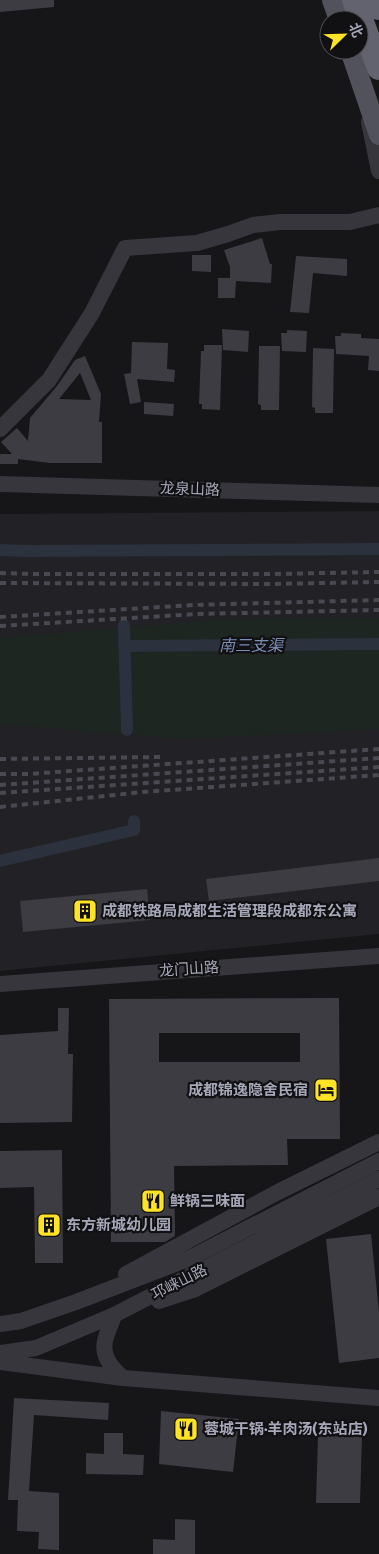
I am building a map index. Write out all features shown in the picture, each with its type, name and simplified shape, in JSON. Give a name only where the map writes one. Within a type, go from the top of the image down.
[{"type":"highway","points":[[376,0],[379,8]]},
{"type":"highway","points":[[339,6],[371,77]]},
{"type":"main road","points":[[358,60],[371,77],[379,135]]},
{"type":"street","points":[[371,77],[379,171]]},
{"type":"street","points":[[0,429],[49,380],[92,313],[125,248],[197,243],[253,225],[280,222],[350,222],[379,214]]},
{"type":"street","name":"龙泉山路","points":[[0,484],[379,495]]},
{"type":"street","name":"龙门山路","points":[[0,984],[379,956]]},
{"type":"street","points":[[76,1302],[270,1197],[379,1142]]},
{"type":"street","points":[[346,1187],[379,1161]]},
{"type":"street","points":[[346,1187],[379,1179]]},
{"type":"street","name":"邛崃山路","points":[[0,1324],[21,1321],[76,1302],[188,1259],[346,1187]]},
{"type":"street","name":"邛崃山路","points":[[0,1353],[36,1348],[114,1315],[346,1187]]},
{"type":"street","points":[[123,1378],[110,1367],[104,1348],[114,1315],[193,1290],[379,1197]]},
{"type":"street","points":[[0,1362],[123,1378],[379,1398]]},
{"type":"shaded area","points":[[379,511],[379,934],[0,971],[0,514]]},
{"type":"shaded area","points":[[379,618],[379,729],[183,739],[0,724],[0,638],[227,619]]},
{"type":"building","points":[[0,0],[54,0],[54,7],[0,12]]},
{"type":"building","points":[[262,238],[270,264],[272,264],[271,283],[236,281],[235,298],[218,298],[218,278],[230,278],[230,267],[224,250]]},
{"type":"building","points":[[192,255],[211,255],[211,272],[192,271]]},
{"type":"building","points":[[296,256],[347,259],[347,276],[313,273],[309,313],[290,312]]},
{"type":"building","points":[[222,329],[249,331],[248,352],[223,350]]},
{"type":"building","points":[[287,330],[307,331],[306,352],[282,351],[281,333],[287,333]]},
{"type":"building","points":[[341,333],[361,334],[361,338],[379,339],[379,371],[368,370],[369,356],[336,354],[335,336],[341,336]]},
{"type":"building","points":[[132,342],[168,343],[167,369],[175,370],[174,382],[137,379],[141,402],[130,404],[124,374],[131,373]]},
{"type":"building","points":[[204,345],[222,345],[220,410],[202,409],[202,404],[199,404],[201,351],[204,351]]},
{"type":"building","points":[[259,346],[280,346],[279,410],[261,410],[261,405],[258,404]]},
{"type":"building","points":[[313,348],[334,349],[333,413],[315,413],[315,408],[312,407]]},
{"type":"building","points":[[85,356],[101,394],[99,422],[102,422],[102,463],[50,463],[18,459],[18,464],[0,464],[0,454],[12,454],[1,442],[17,428],[28,441],[30,418],[57,386],[75,360]],"holes":[[[80,373],[91,400],[59,399]]]},
{"type":"building","points":[[144,402],[174,404],[173,416],[144,414]]},
{"type":"building","points":[[379,858],[379,881],[209,901],[206,879]]},
{"type":"building","name":"成都铁路局成都生活管理段成都东公寓","points":[[147,889],[150,920],[23,932],[20,901]]},
{"type":"building","points":[[339,998],[340,1139],[287,1139],[288,1165],[174,1166],[175,1236],[165,1242],[111,1242],[109,999]],"holes":[[[159,1033],[300,1033],[300,1062],[159,1062]]]},
{"type":"building","points":[[58,1008],[69,1008],[68,1054],[73,1054],[72,1122],[0,1123],[0,1035],[58,1031]]},
{"type":"building","name":"东方新城幼儿园","points":[[62,1150],[63,1263],[35,1263],[34,1187],[0,1188],[0,1151]]},
{"type":"building","points":[[371,1234],[379,1312],[379,1358],[339,1363],[326,1239]]},
{"type":"building","points":[[14,1398],[109,1403],[108,1420],[34,1415],[29,1491],[59,1493],[59,1550],[38,1549],[39,1532],[17,1531],[18,1500],[8,1500]]},
{"type":"building","points":[[161,1411],[239,1419],[233,1472],[159,1464]]},
{"type":"building","points":[[104,1433],[123,1433],[123,1454],[144,1455],[143,1475],[86,1474],[86,1453],[104,1454]]},
{"type":"building","points":[[318,1436],[362,1437],[360,1503],[316,1503]]},
{"type":"building","points":[[175,1519],[195,1520],[195,1554],[153,1554],[153,1539],[175,1540]]},
{"type":"waterway","points":[[0,550],[379,549]]},
{"type":"waterway","points":[[124,625],[127,730]]},
{"type":"waterway","name":"南三支渠","points":[[124,646],[379,644]]},
{"type":"waterway","points":[[0,861],[134,830],[134,821]]},
{"type":"railway","points":[[0,573],[272,574],[379,572]]},
{"type":"railway","points":[[0,583],[271,584],[379,582]]},
{"type":"railway","points":[[0,617],[193,605],[379,600]]},
{"type":"railway","points":[[0,626],[197,614],[379,610]]},
{"type":"railway","points":[[0,774],[28,774],[379,749]]},
{"type":"railway","points":[[0,759],[162,757]]},
{"type":"railway","points":[[0,785],[379,758]]},
{"type":"railway","points":[[0,793],[379,767]]},
{"type":"railway","points":[[0,807],[143,792],[379,775]]},
{"type":"place","name":"成都铁路局成都生活管理段成都东公寓","points":[[85,911]]},
{"type":"place","name":"成都锦逸隐舍民宿","points":[[326,1090]]},
{"type":"place","name":"鲜锅三味面","points":[[153,1201]]},
{"type":"place","name":"东方新城幼儿园","points":[[49,1225]]},
{"type":"place","name":"蓉城干锅·羊肉汤(东站店)","points":[[186,1429]]}]
